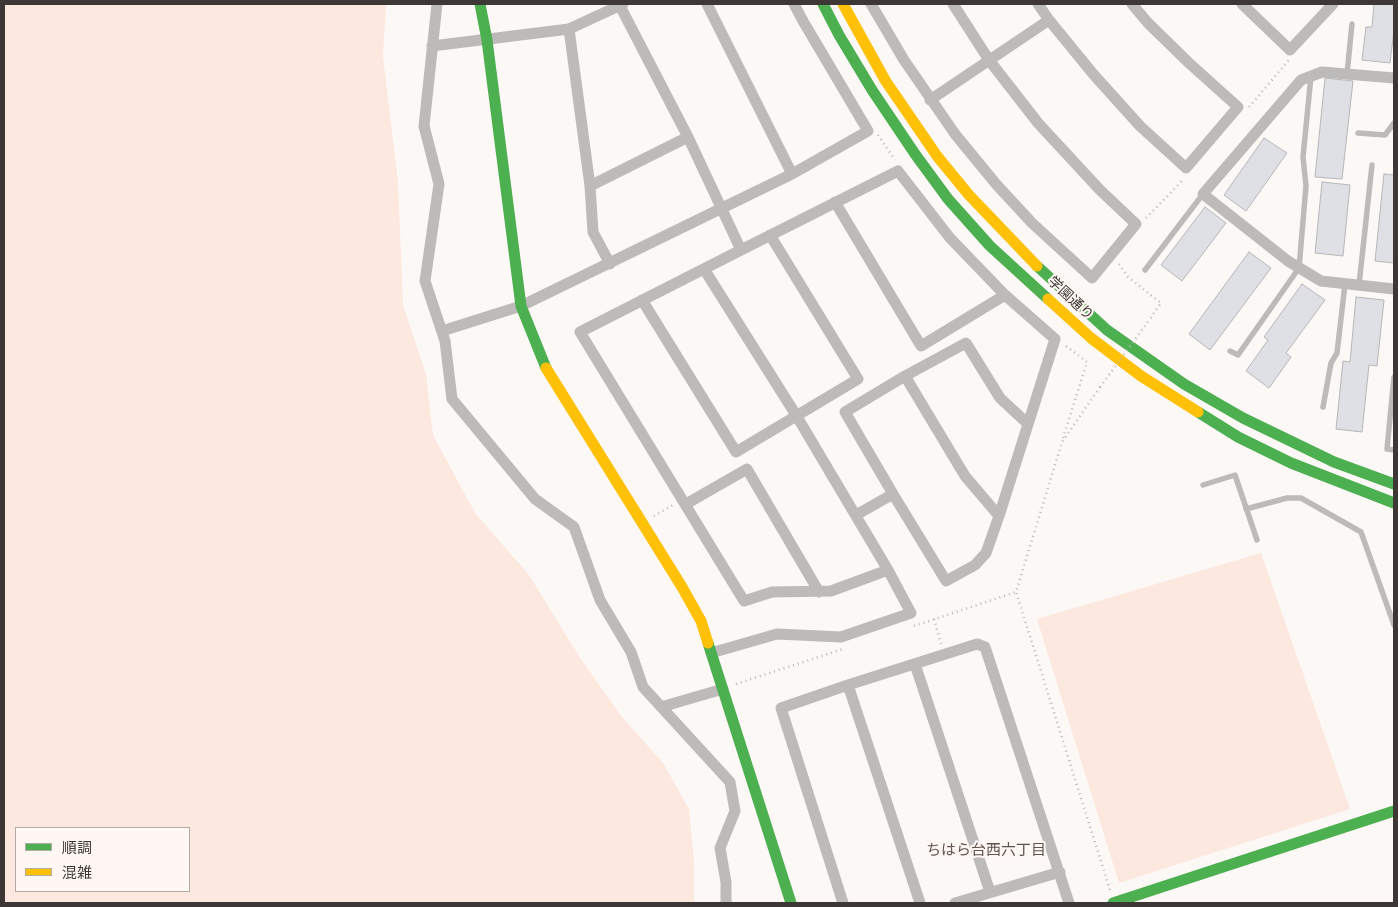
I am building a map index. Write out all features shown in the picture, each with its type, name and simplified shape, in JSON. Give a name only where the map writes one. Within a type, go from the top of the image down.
[{"type":"street","points":[[438,4],[424,126],[439,184],[425,281],[445,341],[452,399],[535,499],[574,527],[600,600],[631,652],[643,687],[730,782],[735,811],[720,848],[726,882],[726,903]]},
{"type":"street","points":[[480,4],[487,40],[521,306],[545,366],[682,587],[701,621],[791,903]]},
{"type":"street","points":[[432,46],[569,29],[621,4],[688,137],[741,250]]},
{"type":"street","points":[[707,4],[792,174]]},
{"type":"street","points":[[442,331],[521,306],[792,174],[868,131],[794,4]]},
{"type":"street","name":"学園通り","points":[[823,4],[872,90],[948,199],[990,246],[1091,338],[1141,376],[1238,437],[1291,463],[1394,503]]},
{"type":"street","name":"学園通り","points":[[844,4],[886,80],[937,156],[969,195],[1039,268],[1107,330],[1184,384],[1243,418],[1334,462],[1394,484]]},
{"type":"street","points":[[872,4],[904,60],[955,134],[1032,223],[1092,278],[1136,224],[1100,190],[1038,123],[989,60],[953,4]]},
{"type":"street","points":[[1038,4],[1094,75],[1140,126],[1186,168],[1238,108],[1148,23],[1132,4]]},
{"type":"street","points":[[1242,4],[1290,50],[1332,4]]},
{"type":"street","points":[[930,100],[1049,20]]},
{"type":"street","points":[[569,29],[590,186],[593,232],[610,264]]},
{"type":"street","points":[[1394,78],[1322,72],[1301,80],[1203,194],[1288,262],[1321,281],[1394,289]]},
{"type":"street","points":[[590,186],[688,137]]},
{"type":"street","points":[[888,570],[831,591],[772,592],[744,602],[580,332],[898,171],[950,238],[1005,295],[1055,339],[999,516],[986,553],[975,565],[946,581],[846,412],[905,376],[966,343],[1000,398],[1028,424]]},
{"type":"street","points":[[835,202],[921,346],[1005,295]]},
{"type":"street","points":[[642,300],[736,452],[858,379],[770,235]]},
{"type":"street","points":[[704,269],[796,415],[856,515],[911,614],[840,636],[777,634],[711,653]]},
{"type":"street","points":[[905,376],[965,476],[999,516]]},
{"type":"street","points":[[686,504],[747,469],[819,592]]},
{"type":"street","points":[[856,515],[893,494]]},
{"type":"street","points":[[843,903],[781,708],[977,644],[985,648],[1070,903]]},
{"type":"street","points":[[915,664],[990,892]]},
{"type":"street","points":[[848,685],[920,903]]},
{"type":"street","points":[[661,707],[723,689]]},
{"type":"street","points":[[1113,903],[1394,811]]},
{"type":"street","points":[[955,903],[1060,872]]},
{"type":"lane","points":[[1347,74],[1352,24]]},
{"type":"lane","points":[[1230,351],[1238,355],[1299,268],[1306,186],[1303,157],[1311,76]]},
{"type":"lane","points":[[1358,133],[1386,135],[1394,123]]},
{"type":"lane","points":[[1359,286],[1372,165]]},
{"type":"lane","points":[[1145,270],[1203,194]]},
{"type":"lane","points":[[1323,407],[1331,363],[1337,352],[1345,284]]},
{"type":"lane","points":[[1394,377],[1392,419],[1387,449],[1394,450]]},
{"type":"lane","points":[[1203,485],[1235,475],[1256,540]]},
{"type":"lane","points":[[1246,509],[1287,498],[1301,498],[1361,532],[1392,610],[1394,625]]},
{"type":"path","points":[[1238,108],[1245,111],[1289,62],[1290,50]]},
{"type":"path","points":[[868,131],[878,136],[901,168],[898,171]]},
{"type":"path","points":[[1136,224],[1141,223],[1185,177],[1186,168]]},
{"type":"path","points":[[1062,442],[1161,303],[1128,278],[1113,252]]},
{"type":"path","points":[[1055,339],[1087,362],[1016,592],[1113,903]]},
{"type":"path","points":[[934,619],[945,654]]},
{"type":"shaded area","points":[[4,4],[386,4],[383,57],[398,181],[403,305],[426,374],[433,435],[475,513],[529,575],[580,658],[622,717],[663,763],[689,809],[694,862],[694,903],[4,903]]},
{"type":"shaded area","points":[[1261,553],[1350,809],[1119,883],[1037,619]]},
{"type":"building","points":[[1374,4],[1394,4],[1394,30],[1390,63],[1362,60],[1366,27],[1372,27]]},
{"type":"building","points":[[1325,78],[1353,81],[1342,179],[1315,177]]},
{"type":"building","points":[[1264,138],[1287,153],[1246,211],[1224,195]]},
{"type":"building","points":[[1384,174],[1394,175],[1394,263],[1375,261]]},
{"type":"building","points":[[1322,182],[1350,185],[1343,256],[1315,253]]},
{"type":"building","points":[[1205,207],[1226,223],[1182,281],[1161,265]]},
{"type":"building","points":[[1249,252],[1271,268],[1210,350],[1189,334]]},
{"type":"building","points":[[1302,284],[1325,300],[1286,353],[1291,357],[1269,388],[1246,371],[1268,340],[1264,337]]},
{"type":"building","points":[[1356,297],[1384,300],[1377,366],[1369,365],[1362,432],[1336,429],[1343,361],[1350,362]]},
{"type":"traffic: fast","points":[[480,4],[487,40],[521,306],[546,368]]},
{"type":"traffic: fast","points":[[823,4],[872,90],[948,199],[990,246],[1048,299]]},
{"type":"traffic: fast","points":[[1037,266],[1107,330],[1184,384],[1243,418],[1334,462],[1394,484]]},
{"type":"traffic: fast","points":[[1198,412],[1238,437],[1291,463],[1394,503]]},
{"type":"traffic: fast","points":[[708,643],[791,903]]},
{"type":"traffic: fast","points":[[1113,903],[1394,811]]},
{"type":"traffic: slow","points":[[843,4],[885,80],[937,156],[969,195],[1037,266]]},
{"type":"traffic: slow","points":[[1048,299],[1091,338],[1141,376],[1198,412]]},
{"type":"traffic: slow","points":[[546,368],[682,587],[701,621],[708,643]]},
{"type":"district","name":"ちはら台西六丁目","points":[[986,851]]}]
